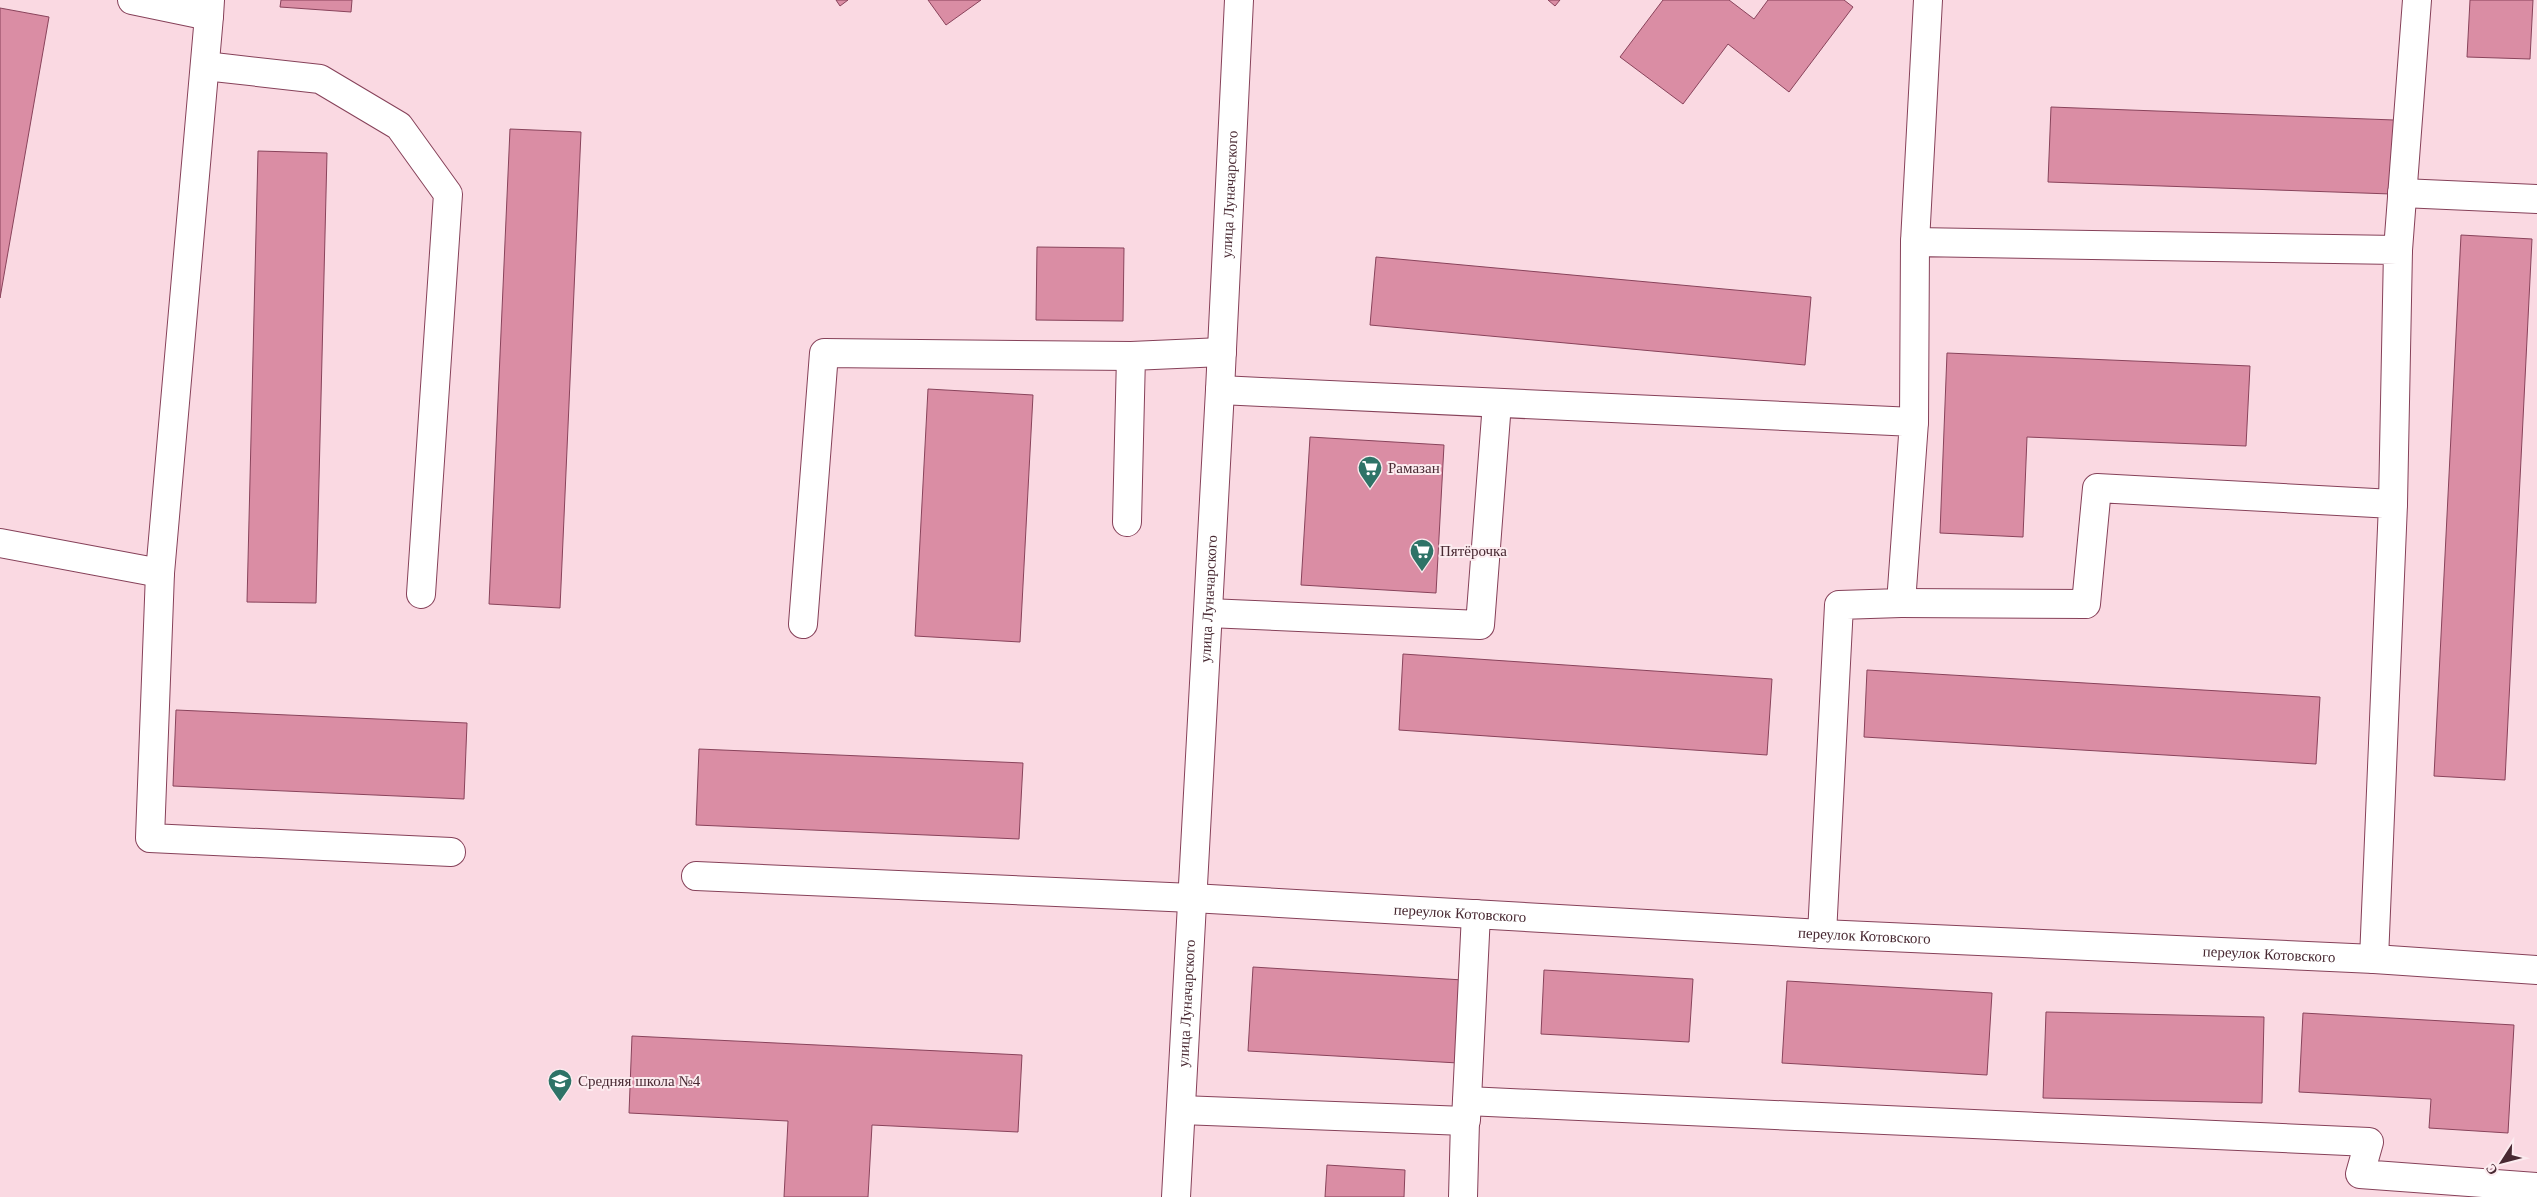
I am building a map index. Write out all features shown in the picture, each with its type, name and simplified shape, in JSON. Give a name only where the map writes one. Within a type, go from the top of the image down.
[{"type":"street","points":[[132,0],[210,8],[160,573],[150,838],[451,852]]},
{"type":"street","name":"улица Луначарского","points":[[1176,1197],[1222,352],[1239,0]]},
{"type":"street","points":[[1901,603],[1914,422],[1915,242],[1928,0]]},
{"type":"street","points":[[2374,958],[2393,504],[2398,250],[2417,0]]},
{"type":"street","points":[[205,66],[320,79],[399,126],[448,194],[421,594]]},
{"type":"street","points":[[2402,192],[2537,199]]},
{"type":"street","points":[[1915,242],[2398,250]]},
{"type":"street","points":[[803,624],[824,354],[1131,356],[1222,352]]},
{"type":"street","points":[[1127,522],[1131,356]]},
{"type":"street","points":[[1220,390],[1914,422]]},
{"type":"street","points":[[1208,613],[1480,625],[1498,403]]},
{"type":"street","points":[[1822,934],[1839,605],[1901,603],[2086,604],[2097,488],[2393,504]]},
{"type":"street","points":[[0,543],[160,573]]},
{"type":"street","name":"переулок Котовского","points":[[696,876],[1192,898],[1822,934],[2374,958],[2537,970]]},
{"type":"street","points":[[1463,1197],[1476,914]]},
{"type":"street","points":[[1181,1110],[1466,1111],[2369,1142],[2359,1186],[2537,1187]]},
{"type":"building","points":[[281,0],[352,0],[351,12],[280,7]]},
{"type":"building","points":[[836,0],[848,0],[840,6]]},
{"type":"building","points":[[928,0],[981,0],[946,25]]},
{"type":"building","points":[[1548,0],[1560,0],[1555,6]]},
{"type":"building","points":[[1663,0],[1729,0],[1754,19],[1768,0],[1844,0],[1853,7],[1789,92],[1728,44],[1683,104],[1620,57]]},
{"type":"building","points":[[2470,0],[2533,0],[2530,59],[2467,57]]},
{"type":"building","points":[[0,8],[49,17],[0,298]]},
{"type":"building","points":[[2051,107],[2394,120],[2391,194],[2048,182]]},
{"type":"building","points":[[510,129],[581,132],[560,608],[489,604]]},
{"type":"building","points":[[258,151],[327,153],[316,603],[247,602]]},
{"type":"building","points":[[2461,235],[2532,239],[2505,780],[2434,776]]},
{"type":"building","points":[[1037,247],[1124,248],[1123,321],[1036,320]]},
{"type":"building","points":[[1376,257],[1811,297],[1805,365],[1370,325]]},
{"type":"building","points":[[1947,353],[2250,366],[2246,446],[2027,437],[2023,537],[1940,533]]},
{"type":"building","points":[[928,389],[1033,395],[1020,642],[915,636]]},
{"type":"building","points":[[1310,437],[1444,445],[1436,593],[1301,585]]},
{"type":"building","points":[[1403,654],[1772,679],[1767,755],[1399,730]]},
{"type":"building","points":[[1867,670],[2320,697],[2316,764],[1864,737]]},
{"type":"building","points":[[176,710],[467,723],[464,799],[173,786]]},
{"type":"building","points":[[699,749],[1023,763],[1019,839],[696,825]]},
{"type":"building","points":[[1253,967],[1463,980],[1458,1063],[1248,1051]]},
{"type":"building","points":[[1544,970],[1693,979],[1689,1042],[1541,1034]]},
{"type":"building","points":[[1787,981],[1992,993],[1987,1075],[1782,1063]]},
{"type":"building","points":[[2046,1012],[2264,1017],[2262,1103],[2043,1098]]},
{"type":"building","points":[[2303,1013],[2514,1025],[2508,1133],[2429,1128],[2431,1099],[2299,1092]]},
{"type":"building","points":[[632,1036],[1022,1055],[1018,1132],[872,1125],[868,1197],[784,1197],[788,1121],[629,1113]]},
{"type":"building","points":[[1327,1165],[1405,1170],[1404,1197],[1325,1197]]},
{"type":"place","name":"Рамазан","points":[[1370,489]]},
{"type":"place","name":"Пятёрочка","points":[[1422,572]]},
{"type":"place","name":"Средняя школа №4","points":[[560,1102]]}]
